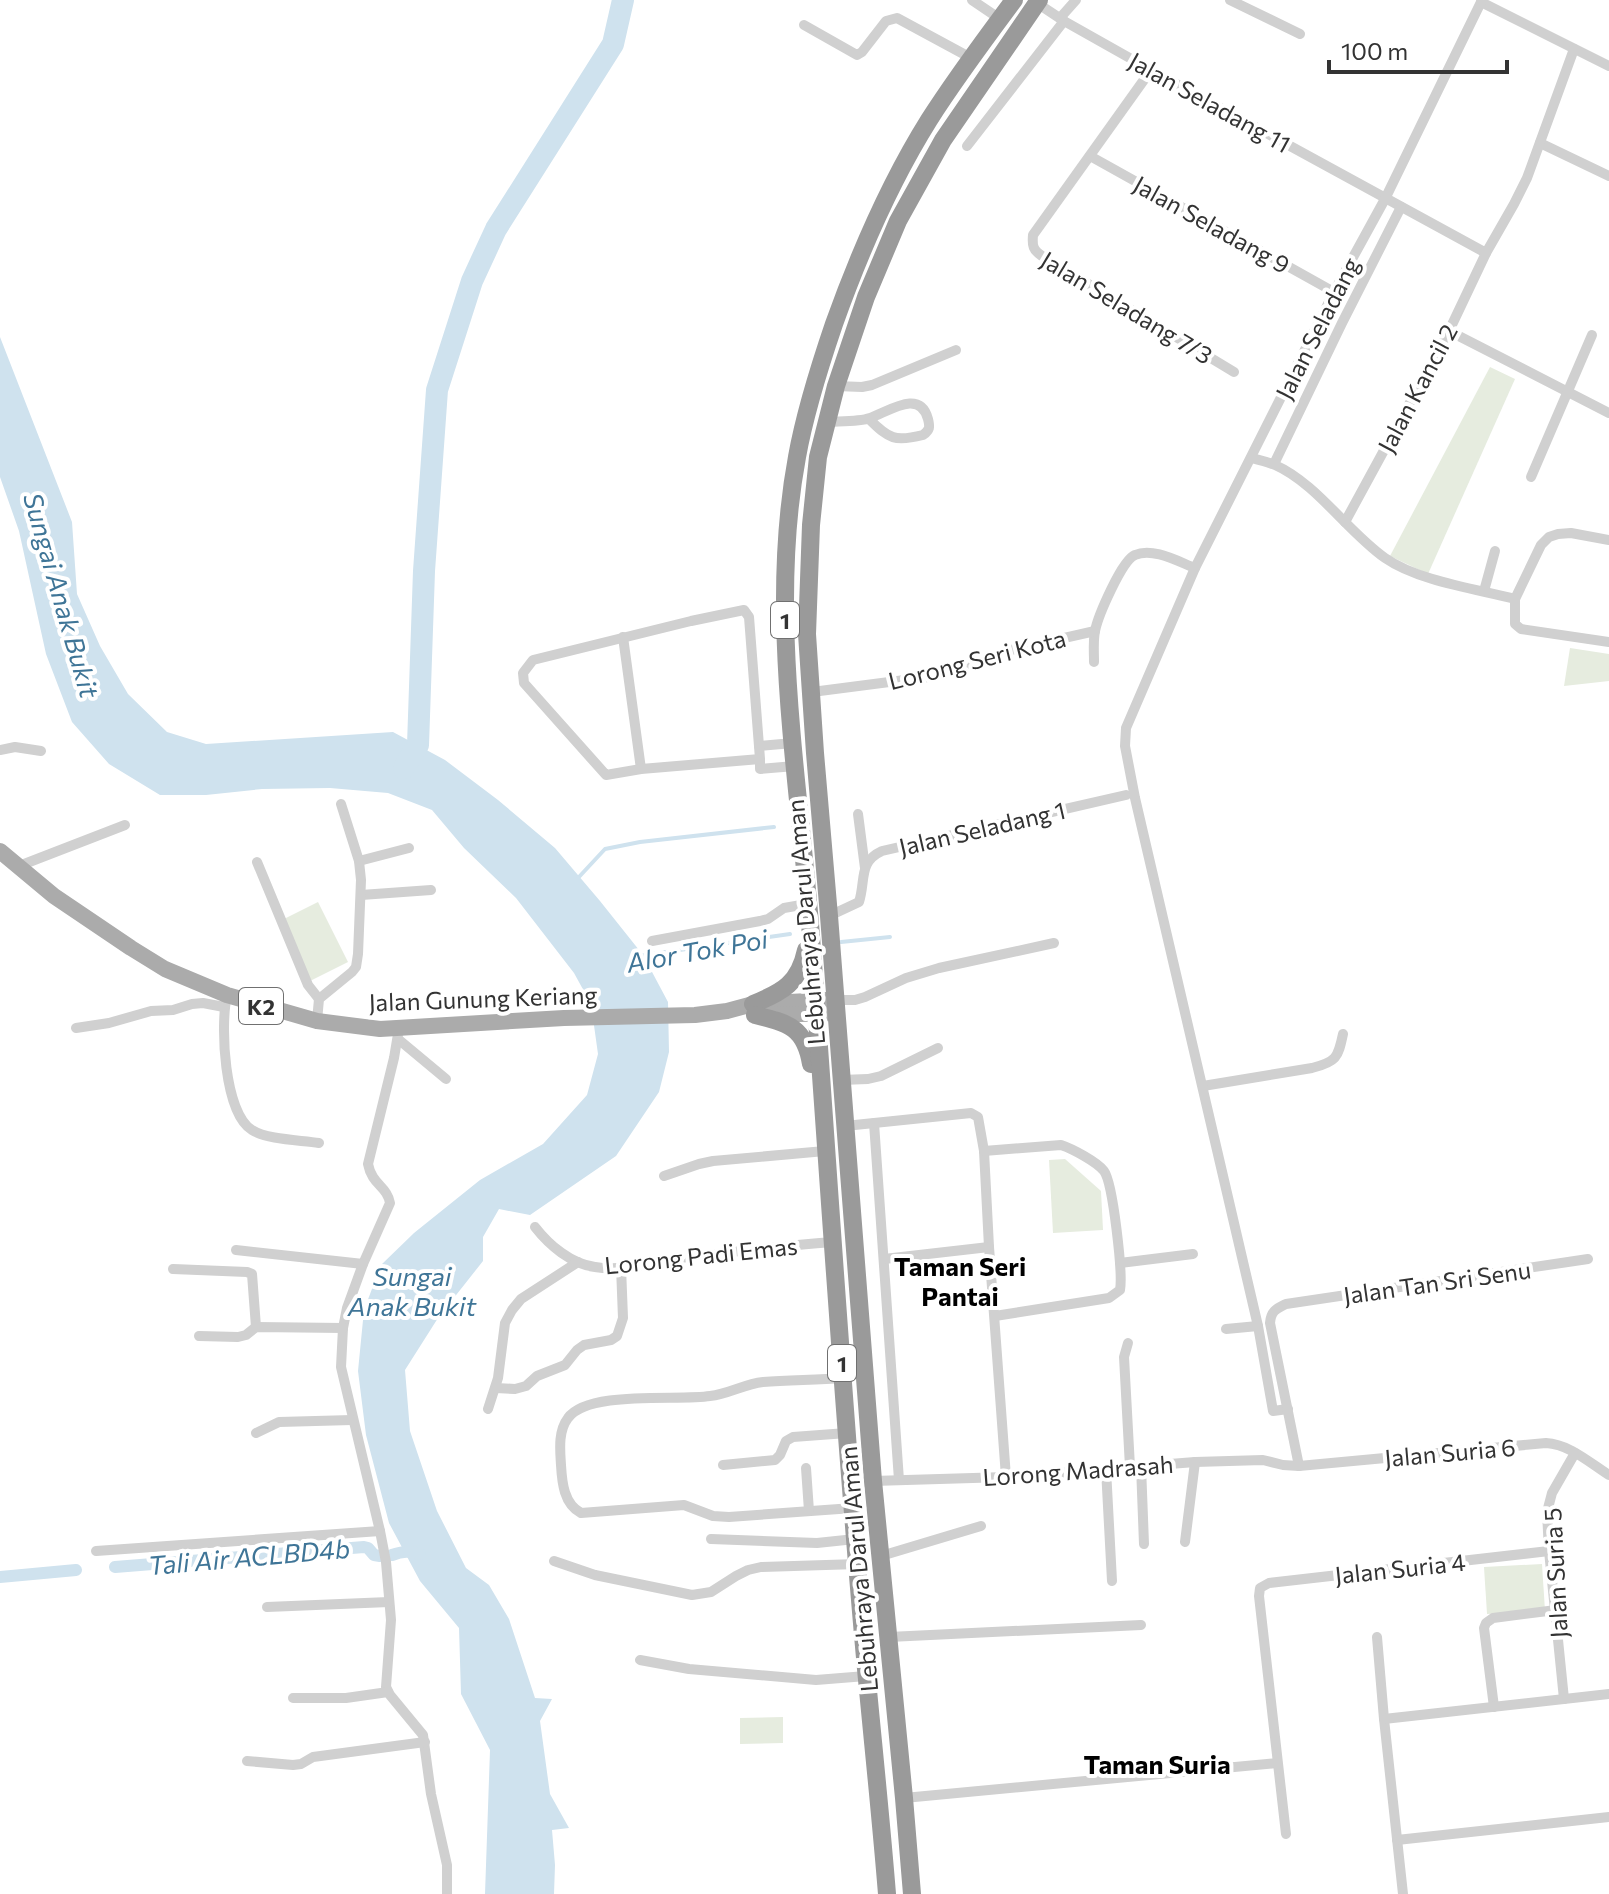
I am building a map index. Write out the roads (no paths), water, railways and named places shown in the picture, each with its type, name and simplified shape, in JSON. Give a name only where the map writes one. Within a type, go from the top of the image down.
[{"type":"highway","name":"Lebuhraya Darul Aman","points":[[887,1894],[866,1676],[793,743],[785,635],[786,574],[792,485],[808,410],[847,289],[879,211],[926,124],[1014,0]]},
{"type":"highway","name":"Lebuhraya Darul Aman","points":[[912,1894],[873,1481],[815,753],[807,634],[814,488],[836,386],[866,297],[898,221],[943,140],[1038,1]]},
{"type":"highway","points":[[754,1010],[794,980],[801,969],[810,930]]},
{"type":"highway","points":[[754,1010],[791,1025],[802,1036],[809,1048],[821,1098]]},
{"type":"main road","name":"Jalan Gunung Keriang","points":[[0,851],[54,896],[165,969],[225,1001],[317,1021],[398,1033],[564,1018],[695,1015],[836,1006]]},
{"type":"street","points":[[972,0],[1000,19]]},
{"type":"street","points":[[967,146],[1076,0]]},
{"type":"street","points":[[1230,0],[1300,34]]},
{"type":"street","name":"Jalan Seladang 11","points":[[1038,1],[1062,19],[1151,70],[1385,199]]},
{"type":"street","points":[[1481,1],[1609,66]]},
{"type":"street","name":"Jalan Seladang","points":[[1288,1409],[1273,1411],[1258,1326],[1135,798],[1125,737],[1129,719],[1195,568],[1334,292],[1385,199],[1481,1]]},
{"type":"street","points":[[804,25],[857,55],[886,21],[897,18],[971,58]]},
{"type":"street","name":"Jalan Kancil 2","points":[[1345,522],[1449,331],[1486,253],[1527,178],[1574,49]]},
{"type":"street","points":[[1090,156],[1151,70]]},
{"type":"street","points":[[1540,143],[1609,176]]},
{"type":"street","name":"Jalan Seladang 7/3","points":[[1090,156],[1033,235],[1034,251],[1234,372]]},
{"type":"street","name":"Jalan Seladang 9","points":[[1090,156],[1334,292]]},
{"type":"street","points":[[1385,199],[1486,253]]},
{"type":"street","points":[[1274,464],[1401,207]]},
{"type":"street","points":[[1449,331],[1609,413]]},
{"type":"street","points":[[1531,477],[1592,335]]},
{"type":"street","points":[[836,386],[872,385],[956,350]]},
{"type":"street","points":[[826,422],[869,419],[893,408],[914,404],[925,409],[929,429],[927,434],[898,439],[888,436],[869,419]]},
{"type":"street","points":[[1252,458],[1274,464],[1295,476],[1375,550],[1397,565],[1432,579],[1515,599]]},
{"type":"street","points":[[1609,540],[1571,533],[1549,537],[1541,545],[1515,599],[1514,620],[1521,629],[1609,642]]},
{"type":"street","points":[[1484,591],[1495,551]]},
{"type":"street","points":[[1094,662],[1095,631],[1119,574],[1129,559],[1135,555],[1159,555],[1195,568]]},
{"type":"street","points":[[760,764],[749,617],[744,610],[533,660],[523,673],[524,683],[606,775],[641,769],[760,764],[795,766]]},
{"type":"street","name":"Lorong Seri Kota","points":[[812,692],[928,677],[1011,650],[1095,631]]},
{"type":"street","points":[[623,637],[641,769]]},
{"type":"street","points":[[759,746],[793,743]]},
{"type":"street","points":[[0,750],[15,747],[41,751]]},
{"type":"street","name":"Jalan Seladang 1","points":[[865,868],[868,860],[882,851],[1126,795]]},
{"type":"street","points":[[319,999],[356,967],[358,954],[359,861],[341,804]]},
{"type":"street","points":[[829,916],[859,902],[865,868],[858,814]]},
{"type":"street","points":[[19,866],[125,825]]},
{"type":"street","points":[[359,861],[409,848]]},
{"type":"street","points":[[257,862],[308,985],[319,999],[317,1021]]},
{"type":"street","points":[[361,895],[431,890]]},
{"type":"street","points":[[652,941],[760,921],[784,908],[807,904]]},
{"type":"street","points":[[836,1006],[917,974],[1054,943]]},
{"type":"street","points":[[76,1028],[109,1023],[151,1011],[225,1001],[224,1052],[232,1096],[244,1122],[252,1130],[270,1136],[319,1143]]},
{"type":"street","points":[[398,1033],[446,1079]]},
{"type":"street","points":[[398,1033],[368,1164],[371,1176],[386,1192],[390,1203],[347,1308],[341,1367],[386,1562],[391,1620],[386,1681],[388,1692],[423,1735],[431,1794],[447,1865],[447,1894]]},
{"type":"street","points":[[1203,1086],[1329,1064],[1339,1052],[1343,1034]]},
{"type":"street","points":[[841,1080],[881,1076],[938,1048]]},
{"type":"street","points":[[845,1126],[975,1114],[978,1117],[984,1151],[1006,1477]]},
{"type":"street","points":[[874,1123],[899,1480]]},
{"type":"street","points":[[984,1151],[1061,1145],[1100,1167],[1109,1181],[1120,1263],[1120,1290],[1109,1298],[995,1316]]},
{"type":"street","points":[[664,1176],[713,1161],[825,1151]]},
{"type":"street","name":"Lorong Padi Emas","points":[[535,1227],[543,1238],[570,1259],[595,1267],[621,1267],[832,1242]]},
{"type":"street","points":[[884,1259],[989,1247]]},
{"type":"street","points":[[236,1250],[363,1264]]},
{"type":"street","points":[[1120,1263],[1193,1254]]},
{"type":"street","name":"Jalan Tan Sri Senu","points":[[1288,1409],[1270,1323],[1274,1310],[1286,1304],[1588,1259]]},
{"type":"street","points":[[488,1409],[496,1388],[505,1323],[512,1310],[521,1299],[578,1262]]},
{"type":"street","points":[[496,1388],[526,1386],[537,1376],[565,1365],[584,1345],[617,1336],[623,1318],[621,1267]]},
{"type":"street","points":[[173,1269],[252,1274],[256,1327]]},
{"type":"street","points":[[1226,1329],[1258,1326]]},
{"type":"street","points":[[199,1336],[238,1337],[256,1327],[343,1328]]},
{"type":"street","points":[[1128,1343],[1124,1357],[1144,1544]]},
{"type":"street","points":[[843,1378],[752,1383],[713,1396],[598,1403],[573,1412],[564,1425],[560,1439],[561,1472],[566,1498],[581,1513],[684,1505],[720,1517],[853,1508]]},
{"type":"street","points":[[1288,1409],[1299,1466]]},
{"type":"street","points":[[256,1433],[279,1422],[352,1420]]},
{"type":"street","points":[[723,1465],[775,1460],[786,1441],[793,1437],[847,1433]]},
{"type":"street","name":"Jalan Suria 6","points":[[1283,1465],[1546,1443],[1575,1453],[1609,1475]]},
{"type":"street","name":"Jalan Suria 5","points":[[1564,1699],[1547,1512],[1555,1485],[1575,1453]]},
{"type":"street","name":"Lorong Madrasah","points":[[873,1481],[1006,1477],[1195,1462],[1263,1460],[1283,1465]]},
{"type":"street","points":[[1185,1542],[1195,1462]]},
{"type":"street","points":[[806,1468],[809,1511]]},
{"type":"street","points":[[1106,1469],[1112,1581]]},
{"type":"street","points":[[881,1556],[981,1526]]},
{"type":"street","points":[[96,1551],[380,1531]]},
{"type":"street","points":[[711,1539],[817,1543],[855,1539]]},
{"type":"street","name":"Jalan Suria 4","points":[[1277,1763],[1260,1588],[1269,1583],[1549,1551]]},
{"type":"street","points":[[554,1561],[619,1580],[692,1595],[711,1592],[736,1576],[761,1567],[858,1564]]},
{"type":"street","points":[[267,1607],[389,1602]]},
{"type":"street","points":[[1494,1707],[1484,1628],[1486,1623],[1493,1618],[1556,1610]]},
{"type":"street","points":[[889,1637],[1141,1625]]},
{"type":"street","points":[[1377,1637],[1403,1894]]},
{"type":"street","points":[[640,1660],[703,1670],[816,1680],[866,1676]]},
{"type":"street","points":[[293,1698],[346,1698],[388,1692]]},
{"type":"street","points":[[1384,1719],[1609,1694]]},
{"type":"street","points":[[247,1761],[298,1765],[313,1757],[425,1742]]},
{"type":"street","points":[[904,1798],[1277,1763],[1286,1834]]},
{"type":"street","points":[[1397,1840],[1609,1817]]},
{"type":"water","name":"Sungai Anak Bukit","points":[[0,337],[72,522],[77,594],[100,646],[128,694],[167,732],[206,744],[393,732],[445,760],[555,848],[643,955],[668,1002],[669,1052],[659,1092],[616,1156],[530,1215],[499,1209],[483,1237],[483,1261],[438,1318],[405,1370],[410,1431],[437,1511],[466,1568],[489,1585],[509,1619],[535,1698],[552,1699],[540,1721],[550,1794],[569,1828],[552,1830],[554,1894],[485,1894],[490,1750],[461,1694],[459,1628],[420,1581],[389,1523],[366,1435],[358,1371],[364,1310],[381,1265],[414,1233],[480,1180],[543,1144],[587,1095],[598,1054],[591,1004],[574,973],[516,898],[464,848],[432,810],[388,793],[330,788],[160,795],[109,764],[72,722],[46,654],[19,531],[0,477]]},
{"type":"waterway","points":[[404,768],[418,745],[424,571],[437,390],[472,281],[496,229],[613,44],[623,0]]},
{"type":"waterway","points":[[578,878],[605,849],[640,842],[774,827]]},
{"type":"waterway","name":"Alor Tok Poi","points":[[638,956],[790,934]]},
{"type":"waterway","name":"Alor Tok Poi","points":[[841,942],[890,937]]},
{"type":"waterway","name":"Tali Air ACLBD4b","points":[[115,1567],[364,1547],[380,1556]]},
{"type":"waterway","name":"Tali Air ACLBD4b","points":[[392,1555],[406,1552],[420,1554]]},
{"type":"waterway","name":"Tali Air ACLBD4b","points":[[0,1577],[76,1570]]},
{"type":"district","name":"Taman Seri Pantai","points":[[960,1280]]},
{"type":"district","name":"Taman Suria","points":[[1157,1763]]}]
